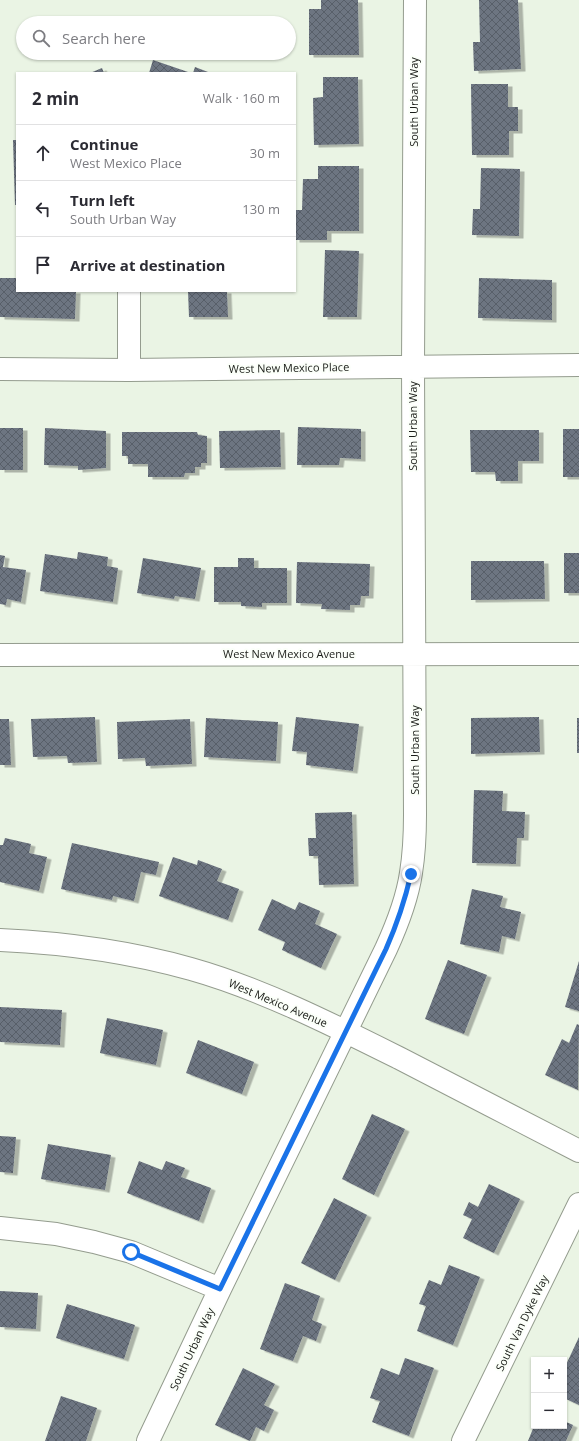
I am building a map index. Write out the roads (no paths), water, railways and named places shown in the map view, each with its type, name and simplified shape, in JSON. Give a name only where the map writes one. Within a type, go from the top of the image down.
[{"type":"street","name":"South Urban Way","points":[[148,1441],[220,1289],[398,923],[411,874],[415,814],[413,366],[414,0]]},
{"type":"street","points":[[129,292],[129,370]]},
{"type":"street","name":"West New Mexico Place","points":[[0,369],[129,370],[579,365]]},
{"type":"street","name":"West New Mexico Avenue","points":[[0,655],[579,654]]},
{"type":"street","name":"West Mexico Avenue","points":[[0,940],[71,945],[112,951],[192,970],[240,986],[345,1031],[579,1150]]},
{"type":"street","name":"South Van Dyke Way","points":[[463,1441],[579,1204]]},
{"type":"street","points":[[0,1228],[56,1234],[131,1252],[220,1289]]}]
